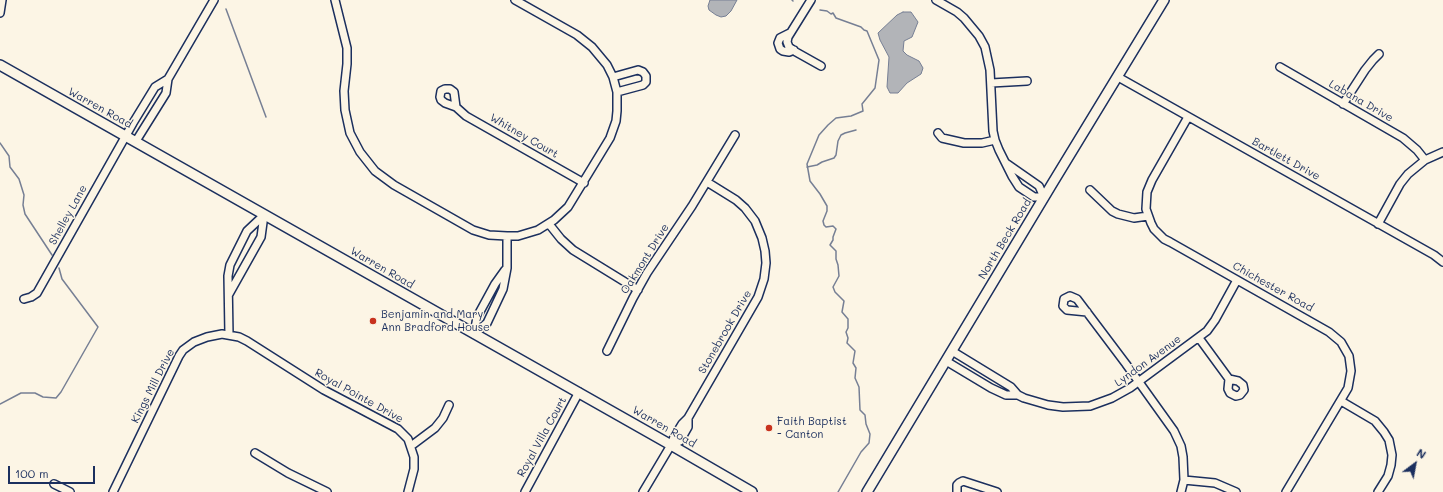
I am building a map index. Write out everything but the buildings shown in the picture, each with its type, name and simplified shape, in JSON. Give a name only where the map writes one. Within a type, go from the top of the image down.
[{"type":"street","points":[[0,13],[2,0]]},
{"type":"street","points":[[136,142],[166,93],[168,79],[214,0]]},
{"type":"street","points":[[335,0],[347,48],[344,96],[347,123],[355,143],[368,163],[383,178],[467,226],[489,235],[507,236],[529,233],[549,224],[568,207],[606,147],[613,132],[617,111],[617,96],[612,77],[607,65],[600,55],[583,39],[515,0]]},
{"type":"street","points":[[811,0],[790,33],[787,42],[790,48],[821,66]]},
{"type":"street","points":[[936,0],[957,12],[979,36],[988,58],[991,82],[993,131],[995,140],[1006,162],[1019,187],[1034,197],[1044,197],[1038,186],[1006,162]]},
{"type":"street","name":"North Beck Road","points":[[867,492],[1164,0]]},
{"type":"street","points":[[1343,104],[1373,60],[1379,54]]},
{"type":"street","name":"Warren Road","points":[[0,65],[579,392],[752,492]]},
{"type":"street","name":"Labana Drive","points":[[1280,67],[1403,138],[1417,150],[1425,160]]},
{"type":"street","points":[[612,77],[638,70],[643,72],[646,76],[646,82],[643,85],[617,96]]},
{"type":"street","name":"Bartlett Drive","points":[[1118,77],[1434,255],[1443,262]]},
{"type":"street","name":"Shelley Lane","points":[[24,299],[37,293],[155,87],[168,79]]},
{"type":"street","points":[[991,82],[1027,82]]},
{"type":"street","name":"Whitney Court","points":[[456,107],[466,116],[584,183]]},
{"type":"street","name":"Chichester Road","points":[[1188,116],[1150,185],[1146,201],[1148,216],[1154,229],[1164,239],[1329,332],[1341,342],[1349,356],[1352,371],[1348,388],[1286,492]]},
{"type":"street","points":[[938,133],[942,138],[964,142],[995,140]]},
{"type":"street","name":"Oakmont Drive","points":[[607,351],[638,290],[658,255],[707,182],[735,135]]},
{"type":"street","points":[[1378,224],[1404,179],[1414,168],[1425,160],[1443,152]]},
{"type":"street","name":"Stonebrook Drive","points":[[643,492],[671,445],[674,437],[682,424],[688,418],[758,296],[762,288],[766,272],[764,244],[754,221],[745,208],[736,200],[707,182]]},
{"type":"street","points":[[1090,190],[1118,214],[1134,218],[1148,216]]},
{"type":"street","points":[[229,294],[261,237],[264,215]]},
{"type":"street","points":[[229,335],[228,276],[230,265],[247,231],[264,215]]},
{"type":"street","points":[[549,224],[561,239],[573,250],[638,290]]},
{"type":"street","points":[[474,334],[487,323],[497,305],[503,289],[507,268],[507,236]]},
{"type":"street","points":[[474,334],[477,317],[495,284],[507,268]]},
{"type":"street","name":"Lyndon Avenue","points":[[946,361],[991,388],[1006,395],[1018,395],[1048,405],[1078,407],[1090,406],[1112,398],[1138,382],[1198,338],[1211,325],[1237,280]]},
{"type":"street","points":[[1087,312],[1170,425],[1177,437],[1183,457],[1184,480],[1181,492]]},
{"type":"street","name":"Kings Mill Drive","points":[[113,492],[179,356],[189,346],[202,338],[215,335],[229,335]]},
{"type":"street","name":"Royal Pointe Drive","points":[[229,335],[247,341],[324,390],[392,424],[403,434],[411,446],[414,457],[414,469],[408,492]]},
{"type":"street","points":[[1198,338],[1229,379]]},
{"type":"street","name":"Lyndon Avenue","points":[[952,351],[1011,387],[1018,395]]},
{"type":"street","name":"Royal Villa Court","points":[[525,492],[579,392]]},
{"type":"street","points":[[1341,401],[1375,421],[1389,440],[1392,455],[1391,465],[1388,476],[1378,492]]},
{"type":"street","points":[[411,446],[435,428],[443,418],[449,405]]},
{"type":"street","points":[[255,453],[288,473],[327,492]]},
{"type":"street","points":[[1184,480],[1215,483],[1236,492]]},
{"type":"street","points":[[957,492],[958,483],[963,481],[997,492]]},
{"type":"street","points":[[54,484],[70,492]]},
{"type":"shaded area","points":[[710,0],[737,0],[731,11],[726,16],[721,17],[709,10],[708,6]]},
{"type":"shaded area","points":[[903,12],[911,12],[918,22],[912,37],[904,41],[903,51],[907,55],[919,61],[923,68],[921,74],[907,83],[898,93],[890,93],[887,87],[889,57],[878,33],[897,15]]},
{"type":"waterway","points":[[226,9],[266,117]]},
{"type":"waterway","points":[[820,10],[827,11],[831,14],[833,13],[836,18],[861,27],[867,31],[879,60],[875,88],[862,104],[863,111],[851,116],[836,118],[828,125],[819,135],[807,164],[810,181],[827,206],[827,211],[823,221],[824,225],[826,227],[833,226],[836,229],[830,245],[836,251],[839,276],[833,287],[835,292],[844,301],[842,312],[848,319],[848,328],[846,332],[848,338],[847,343],[855,351],[853,363],[856,368],[855,378],[859,387],[860,410],[865,415],[866,424],[870,434],[869,443],[861,452],[838,492]]},
{"type":"waterway","points":[[807,167],[817,165],[834,158],[841,135],[856,130]]},
{"type":"waterway","points":[[0,143],[9,156],[10,167],[19,179],[24,195],[23,205],[25,214],[52,255]]},
{"type":"waterway","points":[[0,404],[21,393],[35,393],[43,397],[56,398],[61,392],[98,327],[62,279],[59,268]]},
{"type":"place","name":"Benjamin and Mary Ann Bradford House","points":[[373,321]]},
{"type":"place","name":"Faith Baptist - Canton","points":[[769,428]]}]
